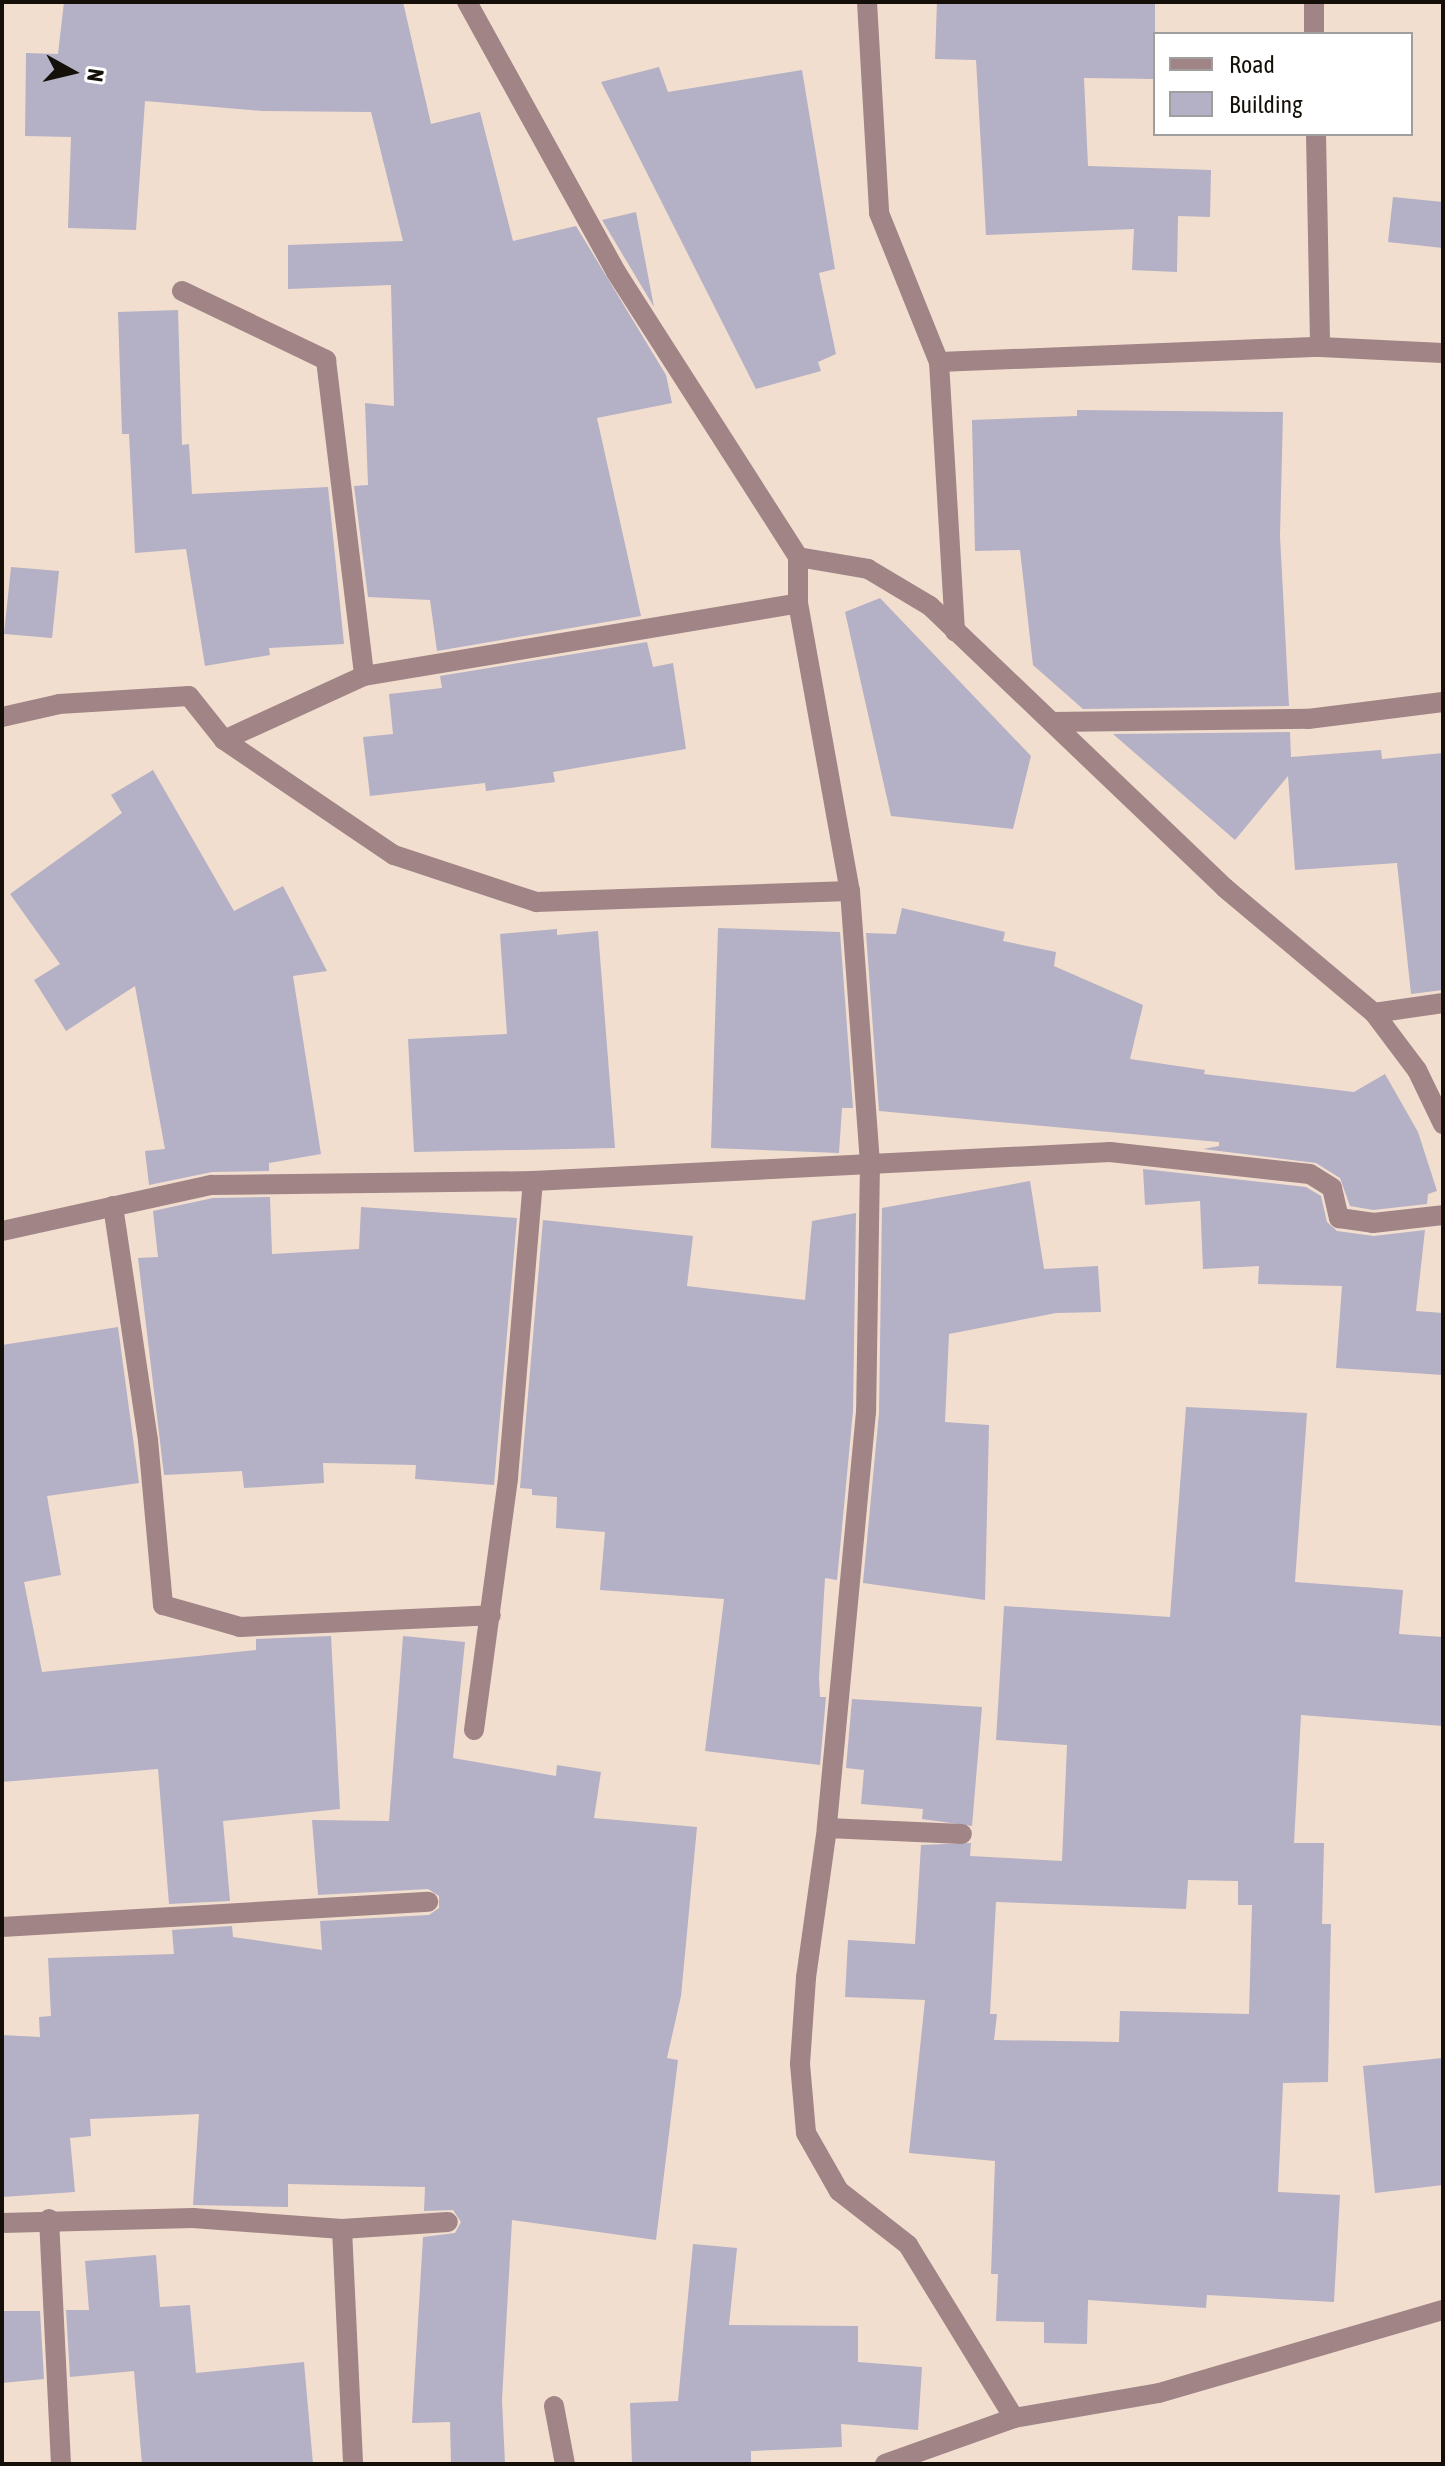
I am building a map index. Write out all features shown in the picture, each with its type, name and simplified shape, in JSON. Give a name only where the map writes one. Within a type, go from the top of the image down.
[{"type":"street","points":[[467,2],[616,272],[798,557],[798,603],[850,891],[870,1163],[866,1412],[827,1828],[806,1978],[800,2064],[806,2133],[839,2191],[908,2245],[1014,2418]]},
{"type":"street","points":[[867,2],[879,213],[939,362],[955,632]]},
{"type":"street","points":[[1314,2],[1314,32]]},
{"type":"street","points":[[1316,136],[1320,347]]},
{"type":"street","points":[[182,291],[326,360],[364,676]]},
{"type":"street","points":[[939,362],[1320,347],[1443,353]]},
{"type":"street","points":[[798,557],[868,569],[930,606],[1225,888],[1374,1013],[1417,1070],[1443,1124]]},
{"type":"street","points":[[224,740],[364,676],[490,659],[798,603]]},
{"type":"street","points":[[2,717],[59,704],[189,696],[224,740],[394,855],[536,902],[850,891]]},
{"type":"street","points":[[1052,722],[1308,719],[1443,702]]},
{"type":"street","points":[[1374,1013],[1443,1003]]},
{"type":"street","points":[[2,1231],[212,1185],[533,1181],[1110,1152],[1238,1163],[1310,1174],[1332,1188],[1339,1218],[1373,1223],[1443,1215]]},
{"type":"street","points":[[474,1730],[491,1615],[533,1181]]},
{"type":"street","points":[[113,1206],[148,1440],[163,1605],[240,1627],[491,1615]]},
{"type":"street","points":[[827,1828],[962,1834]]},
{"type":"street","points":[[2,1927],[428,1902]]},
{"type":"street","points":[[2,2223],[49,2219],[193,2218],[342,2229],[448,2222]]},
{"type":"street","points":[[49,2219],[61,2464]]},
{"type":"street","points":[[342,2229],[353,2464]]},
{"type":"street","points":[[885,2464],[1014,2418],[1159,2393],[1443,2310]]},
{"type":"street","points":[[554,2406],[565,2464]]},
{"type":"building","points":[[64,2],[403,2],[431,124],[480,112],[513,241],[576,226],[666,375],[672,403],[597,418],[641,616],[437,651],[430,600],[368,597],[354,486],[368,485],[365,403],[394,406],[391,285],[288,289],[288,245],[403,241],[371,112],[263,111],[145,101],[136,230],[68,228],[71,137],[25,136],[26,53],[58,54]]},
{"type":"building","points":[[937,2],[1155,2],[1153,79],[1084,78],[1088,166],[1211,170],[1210,217],[1178,216],[1177,272],[1132,270],[1134,229],[986,235],[976,60],[935,59]]},
{"type":"building","points":[[659,67],[668,92],[802,70],[835,269],[819,273],[836,354],[818,362],[821,371],[756,389],[601,82]]},
{"type":"building","points":[[1393,197],[1443,202],[1443,248],[1388,242]]},
{"type":"building","points":[[636,212],[654,307],[602,220]]},
{"type":"building","points":[[178,310],[182,445],[189,444],[192,494],[328,487],[344,644],[269,648],[270,655],[205,666],[186,549],[135,553],[129,434],[122,434],[118,312]]},
{"type":"building","points":[[1077,410],[1283,412],[1280,536],[1289,706],[1083,709],[1033,665],[1020,550],[975,551],[972,420],[1077,416]]},
{"type":"building","points":[[11,567],[59,571],[52,638],[4,634]]},
{"type":"building","points":[[880,598],[1031,756],[1013,829],[891,816],[845,612]]},
{"type":"building","points":[[647,642],[653,667],[673,663],[686,749],[553,772],[555,782],[486,791],[485,783],[370,796],[363,737],[393,734],[389,694],[442,688],[440,676]]},
{"type":"building","points":[[1290,732],[1291,757],[1381,750],[1382,759],[1443,753],[1443,990],[1411,994],[1397,863],[1295,870],[1288,776],[1235,840],[1113,734]]},
{"type":"building","points":[[153,770],[234,911],[283,886],[327,971],[293,976],[321,1154],[269,1163],[269,1171],[212,1172],[149,1185],[145,1151],[165,1149],[135,986],[66,1031],[34,980],[60,964],[10,894],[122,813],[111,795]]},
{"type":"building","points":[[902,908],[1005,932],[1003,941],[1056,952],[1054,966],[1143,1005],[1130,1059],[1205,1070],[1204,1074],[1354,1092],[1385,1074],[1418,1132],[1437,1191],[1428,1194],[1427,1204],[1373,1210],[1350,1206],[1340,1178],[1316,1163],[1203,1149],[1219,1146],[1219,1142],[879,1111],[866,933],[896,934]]},
{"type":"building","points":[[718,928],[840,932],[853,1108],[842,1108],[839,1153],[711,1148]]},
{"type":"building","points":[[557,929],[557,935],[598,931],[615,1148],[414,1152],[408,1039],[507,1034],[500,934]]},
{"type":"building","points":[[1143,1169],[1306,1187],[1321,1196],[1327,1222],[1337,1231],[1374,1236],[1425,1230],[1416,1311],[1443,1313],[1443,1375],[1336,1368],[1342,1286],[1258,1284],[1259,1266],[1203,1269],[1200,1201],[1145,1205]]},
{"type":"building","points":[[1030,1181],[1044,1269],[1098,1266],[1101,1312],[1056,1313],[949,1334],[945,1422],[989,1425],[985,1600],[863,1583],[879,1413],[882,1208]]},
{"type":"building","points":[[270,1197],[272,1254],[359,1249],[361,1207],[517,1218],[494,1485],[415,1479],[416,1465],[323,1463],[324,1483],[244,1488],[242,1471],[164,1475],[138,1258],[158,1257],[153,1211],[213,1198]]},
{"type":"building","points":[[856,1213],[853,1411],[837,1580],[825,1578],[819,1678],[820,1697],[826,1697],[820,1765],[705,1751],[724,1599],[600,1590],[605,1532],[556,1528],[557,1497],[532,1495],[532,1489],[520,1488],[543,1220],[693,1236],[687,1286],[805,1300],[812,1221]]},
{"type":"building","points":[[118,1327],[139,1483],[47,1496],[61,1575],[24,1582],[42,1672],[256,1650],[256,1639],[331,1636],[340,1809],[223,1821],[230,1901],[169,1904],[158,1769],[2,1782],[2,1345]]},
{"type":"building","points":[[1186,1407],[1307,1413],[1295,1582],[1403,1590],[1399,1634],[1443,1637],[1443,1726],[1301,1715],[1294,1843],[1324,1843],[1322,1924],[1331,1924],[1328,2082],[1283,2083],[1278,2192],[1340,2195],[1334,2302],[1207,2295],[1206,2308],[1088,2300],[1087,2344],[1044,2343],[1044,2322],[996,2321],[998,2274],[991,2274],[995,2161],[909,2153],[925,2000],[845,1997],[848,1940],[915,1944],[921,1845],[971,1843],[970,1856],[1062,1861],[1067,1745],[996,1740],[1004,1606],[1170,1617]],"holes":[[[1188,1880],[1238,1881],[1238,1905],[1252,1905],[1249,2014],[1120,2011],[1119,2042],[994,2040],[997,2014],[990,2014],[996,1902],[1186,1909]]]},
{"type":"building","points":[[403,1636],[465,1642],[453,1758],[556,1776],[557,1765],[601,1772],[594,1818],[697,1827],[681,1996],[667,2058],[678,2060],[656,2240],[512,2220],[502,2400],[505,2464],[451,2464],[450,2422],[412,2423],[423,2237],[455,2233],[461,2222],[453,2210],[424,2211],[425,2187],[288,2184],[288,2207],[193,2205],[199,2114],[90,2119],[91,2136],[70,2138],[75,2192],[2,2197],[2,2035],[40,2037],[39,2017],[51,2016],[48,1958],[174,1954],[172,1930],[232,1926],[233,1937],[322,1950],[320,1921],[429,1915],[439,1908],[439,1896],[428,1889],[318,1895],[312,1820],[389,1821]]},
{"type":"building","points":[[852,1699],[982,1707],[972,1826],[922,1819],[923,1809],[861,1804],[864,1770],[846,1768]]},
{"type":"building","points":[[1443,2058],[1443,2185],[1375,2193],[1363,2066]]},
{"type":"building","points":[[693,2244],[737,2248],[729,2325],[858,2326],[858,2362],[922,2367],[918,2430],[841,2424],[842,2447],[751,2451],[751,2464],[632,2464],[630,2403],[678,2401]]},
{"type":"building","points":[[156,2255],[160,2307],[190,2305],[196,2373],[304,2362],[313,2464],[142,2464],[134,2371],[70,2377],[66,2310],[89,2310],[85,2261]]},
{"type":"building","points":[[2,2311],[40,2311],[44,2379],[2,2383]]}]
